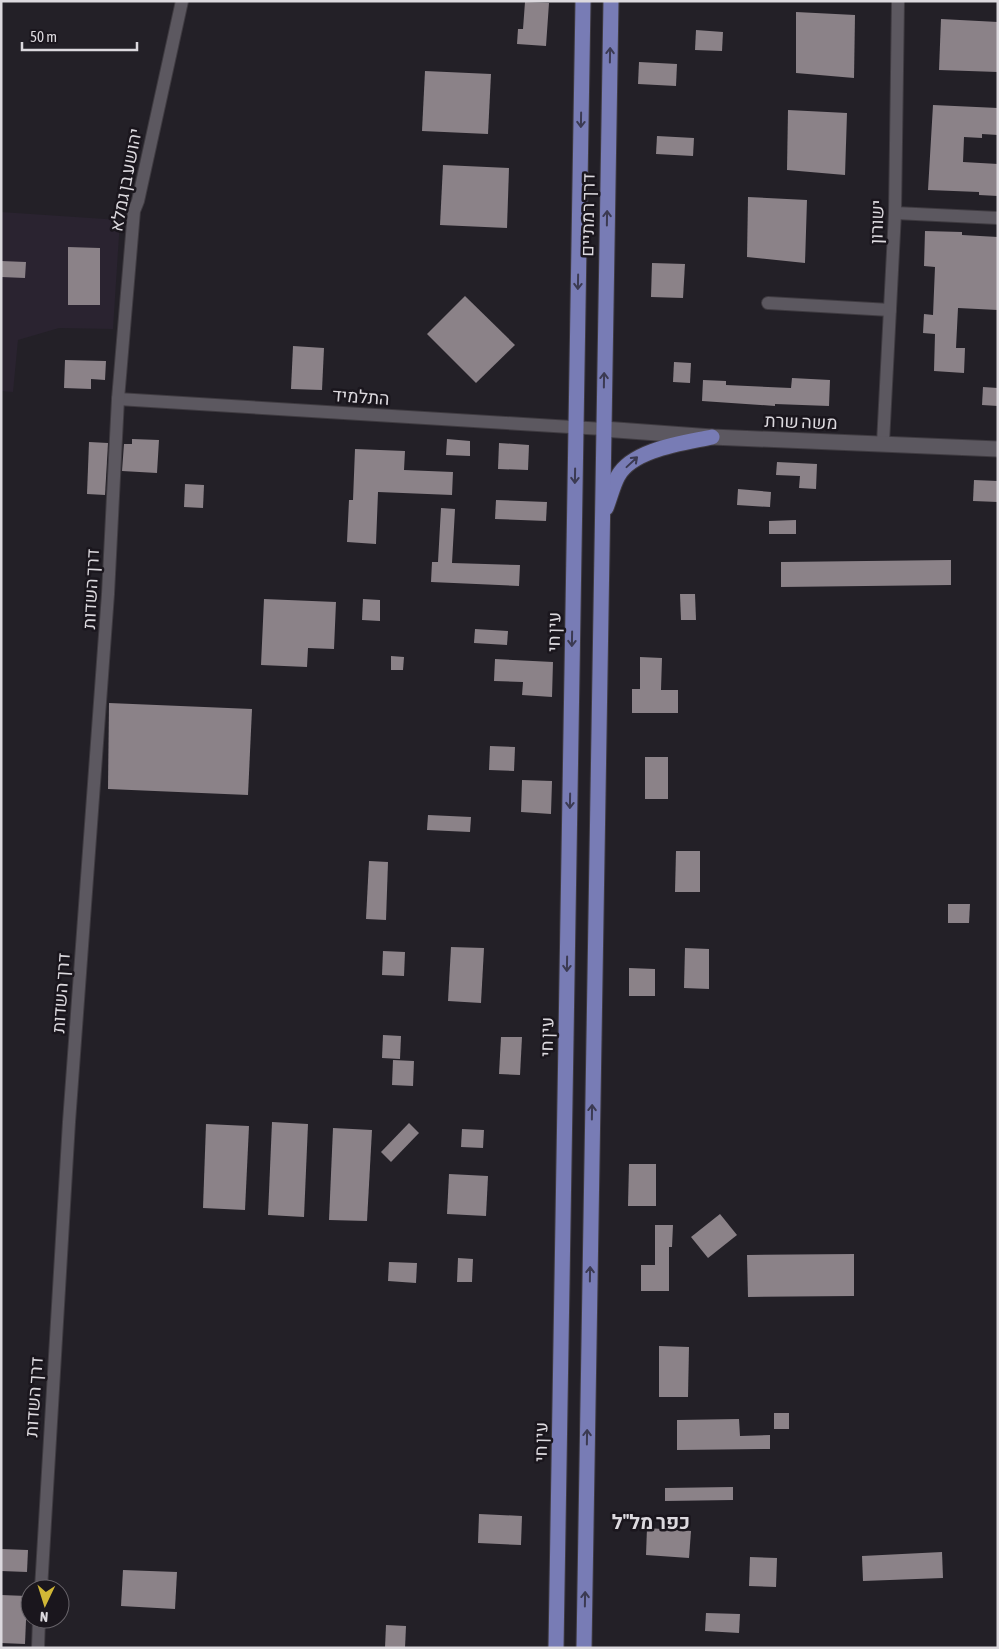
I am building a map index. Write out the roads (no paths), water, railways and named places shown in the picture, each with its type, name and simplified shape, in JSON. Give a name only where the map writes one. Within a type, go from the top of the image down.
[{"type":"main road","name":"דרך רמתיים","points":[[576,427],[583,1]]},
{"type":"main road","name":"דרך רמתיים","points":[[603,429],[611,1]]},
{"type":"main road","name":"עין חי","points":[[556,1648],[576,427]]},
{"type":"main road","points":[[584,1648],[603,429]]},
{"type":"main road","points":[[602,519],[618,474],[638,456],[666,447],[712,437]]},
{"type":"street","name":"יהושע בן גמלא","points":[[118,399],[134,211],[138,201],[182,1]]},
{"type":"street","name":"ישורון","points":[[884,443],[895,213],[898,1]]},
{"type":"street","points":[[895,213],[998,218]]},
{"type":"street","points":[[768,303],[890,310]]},
{"type":"street","name":"התלמיד","points":[[118,399],[603,429]]},
{"type":"street","name":"דרך השדות","points":[[42,1579],[69,1122],[108,594],[118,399]]},
{"type":"street","name":"משה שרת","points":[[603,429],[712,437],[998,449]]},
{"type":"street","points":[[38,1648],[39,1629]]},
{"type":"district","name":"כפר מל\"ל","points":[[651,1522]]}]
